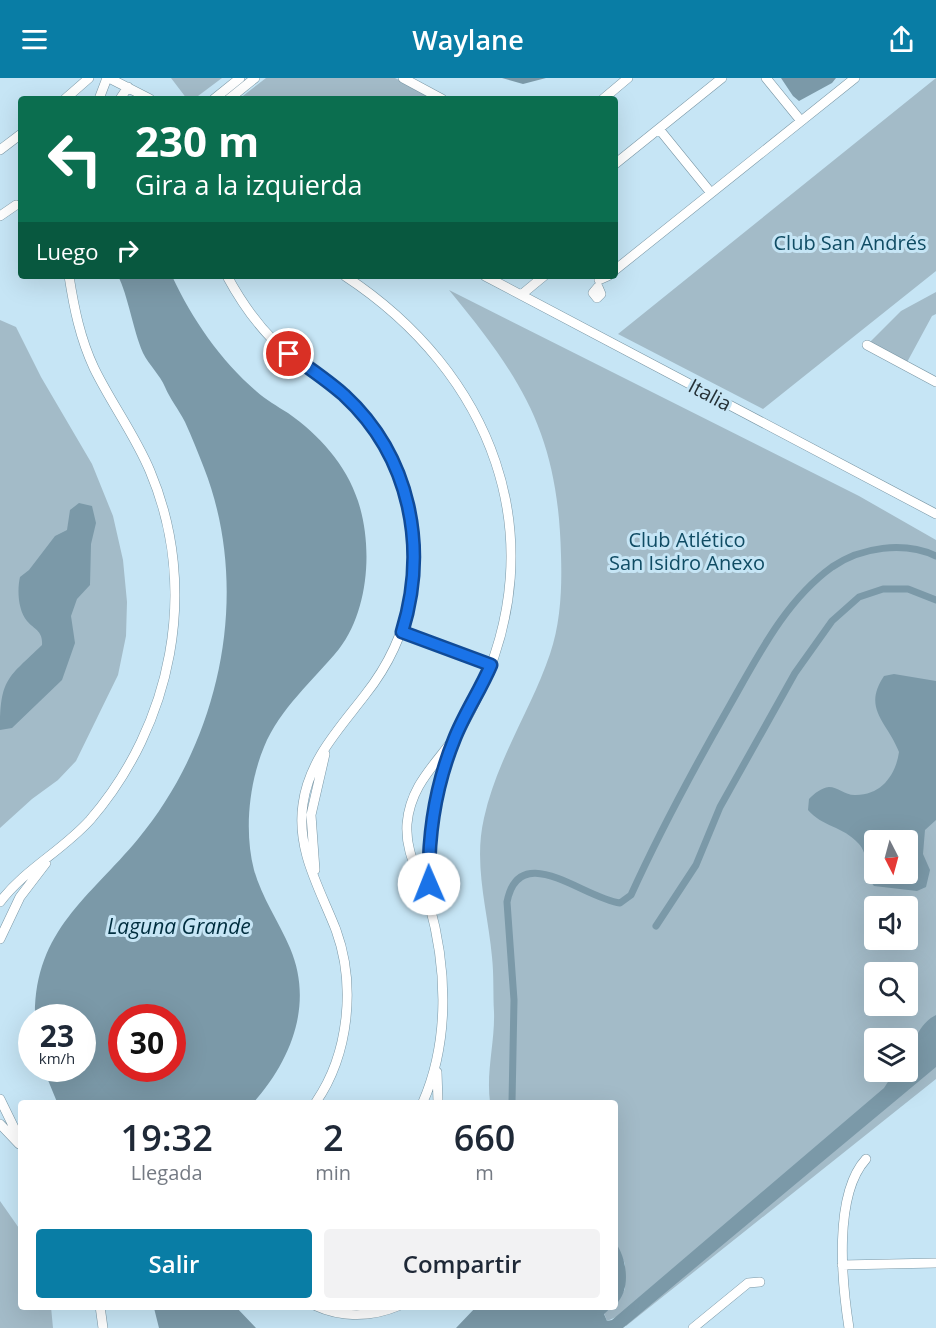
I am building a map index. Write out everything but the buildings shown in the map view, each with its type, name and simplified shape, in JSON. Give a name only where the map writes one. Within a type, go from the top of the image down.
[{"type":"street","points":[[68,96],[89,78]]},
{"type":"street","points":[[99,96],[108,78],[144,96]]},
{"type":"street","points":[[218,96],[240,78]]},
{"type":"street","points":[[233,96],[255,78]]},
{"type":"street","points":[[403,78],[436,96]]},
{"type":"street","points":[[607,96],[628,78]]},
{"type":"street","points":[[618,162],[722,78]]},
{"type":"street","points":[[766,78],[801,121]]},
{"type":"street","points":[[618,268],[855,78]]},
{"type":"street","points":[[122,96],[128,87]]},
{"type":"street","points":[[659,129],[711,193]]},
{"type":"street","points":[[0,150],[18,136]]},
{"type":"street","points":[[2,211],[18,203]]},
{"type":"street","points":[[1,901],[23,875],[51,856],[89,820],[135,756],[159,702],[169,658],[174,617],[172,554],[158,491],[143,454],[105,389],[86,349],[77,322],[70,279]]},
{"type":"street","points":[[229,279],[262,329],[289,354],[346,397],[364,416],[390,454],[404,486],[414,534],[413,586],[402,632],[377,680],[328,743],[311,815],[316,879],[340,944],[347,994],[346,1017],[337,1060],[317,1100]]},
{"type":"street","points":[[349,279],[388,308],[430,347],[458,383],[492,450],[506,509],[510,559],[507,604],[491,665],[476,701],[455,737],[442,773],[430,827],[429,901],[443,985],[437,1064],[438,1100]]},
{"type":"street","name":"Italia","points":[[491,279],[936,514]]},
{"type":"street","points":[[521,295],[540,279]]},
{"type":"street","points":[[867,345],[936,382]]},
{"type":"street","points":[[402,632],[491,665]]},
{"type":"street","points":[[429,901],[414,869],[407,840],[409,810],[429,767],[455,737]]},
{"type":"street","points":[[429,767],[438,767],[442,773]]},
{"type":"street","points":[[0,939],[14,908],[51,856]]},
{"type":"street","points":[[414,869],[422,872],[429,867]]},
{"type":"street","points":[[1,901],[9,900],[14,908]]},
{"type":"street","points":[[424,1100],[437,1064]]},
{"type":"street","points":[[0,1099],[18,1138]]},
{"type":"street","points":[[0,1124],[18,1141]]},
{"type":"street","points":[[849,1328],[842,1265],[851,1186],[857,1169],[866,1159]]},
{"type":"street","points":[[842,1265],[936,1263]]},
{"type":"street","points":[[693,1328],[748,1284],[760,1282]]},
{"type":"street","points":[[101,1310],[103,1326]]},
{"type":"street","points":[[103,1326],[107,1310]]},
{"type":"street","points":[[331,1310],[350,1315],[385,1310]]},
{"type":"green space","points":[[171,78],[222,78],[198,96],[185,96]]},
{"type":"green space","points":[[266,78],[395,78],[430,96],[243,96]]},
{"type":"green space","name":"Club San Andrés","points":[[936,78],[936,271],[763,409],[618,334]]},
{"type":"green space","name":"Club Atlético San Isidro Anexo","points":[[449,290],[859,496],[936,540],[936,1079],[626,1326],[623,1314],[607,1321],[604,1313],[609,1310],[618,1310],[618,1301],[625,1289],[625,1264],[618,1249],[618,1100],[490,1100],[489,1080],[494,1023],[493,971],[482,888],[481,836],[497,775],[550,654],[560,604],[561,567],[553,475],[532,411],[516,381],[475,322]]},
{"type":"green space","points":[[936,292],[936,314],[932,316],[905,366],[867,345],[901,311]]},
{"type":"green space","points":[[0,320],[16,327],[41,377],[92,464],[113,516],[123,560],[127,602],[126,636],[118,675],[76,761],[58,780],[32,799],[0,828]]},
{"type":"green space","points":[[0,1201],[18,1227],[18,1310],[51,1310],[53,1328],[0,1328]]},
{"type":"water","points":[[502,78],[546,78],[523,84]]},
{"type":"water","points":[[781,78],[836,78],[832,83],[799,101]]},
{"type":"water","name":"Laguna Grande","points":[[120,279],[174,279],[188,308],[230,366],[260,394],[310,431],[339,463],[353,487],[366,538],[365,577],[357,616],[339,649],[279,720],[264,747],[255,776],[249,824],[254,870],[261,890],[290,948],[297,969],[300,990],[295,1030],[288,1050],[279,1068],[256,1100],[56,1100],[49,1082],[96,1082],[96,1004],[36,1004],[37,987],[44,961],[54,938],[84,899],[138,839],[167,799],[190,756],[208,710],[220,662],[226,613],[226,564],[218,515],[204,468],[185,422],[160,378],[148,362],[136,334]]},
{"type":"water","points":[[79,503],[92,506],[96,523],[91,544],[90,585],[77,599],[71,616],[75,643],[62,680],[12,728],[0,730],[2,699],[8,680],[42,645],[40,634],[27,621],[20,606],[20,577],[29,570],[55,536],[67,530],[70,510]]},
{"type":"water","points":[[894,674],[936,681],[936,820],[925,830],[923,854],[930,870],[926,887],[917,891],[873,884],[918,884],[918,830],[864,830],[864,853],[858,843],[846,833],[819,820],[808,810],[809,799],[823,788],[832,787],[852,795],[865,794],[886,782],[895,768],[899,752],[876,706],[875,697],[884,676]]},
{"type":"water","points":[[936,1015],[936,1067],[623,1328],[456,1328],[473,1310],[609,1310],[604,1314],[607,1321],[612,1320],[884,1088],[888,1082],[918,1082],[918,1034]]},
{"type":"water","points":[[618,1247],[626,1274],[626,1283],[618,1301]]},
{"type":"water","points":[[154,1310],[239,1310],[256,1328],[159,1328]]},
{"type":"waterway","points":[[512,1100],[514,1000],[507,902],[514,884],[525,875],[538,873],[620,903],[631,895],[678,799],[751,668],[774,630],[800,596],[832,567],[843,560],[869,551],[897,548],[924,551],[936,556]]},
{"type":"waterway","points":[[656,926],[696,865],[720,807],[795,673],[832,621],[859,597],[883,589],[908,589],[936,600]]},
{"type":"route","points":[[289,354],[329,382],[364,416],[390,454],[400,475],[414,534],[413,586],[402,632],[491,665],[476,701],[455,737],[437,790],[428,846],[429,884]]}]
